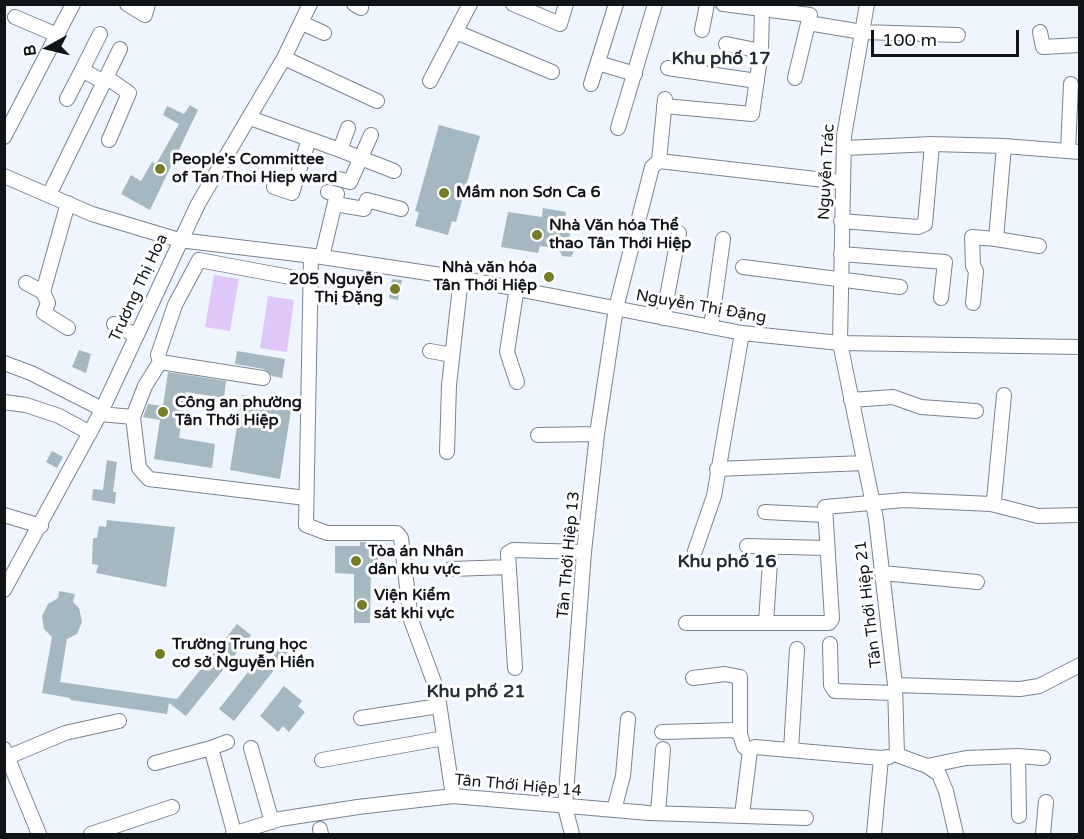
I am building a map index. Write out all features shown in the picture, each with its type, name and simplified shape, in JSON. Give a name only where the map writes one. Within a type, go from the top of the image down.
[{"type":"street","points":[[4,137],[74,4]]},
{"type":"street","points":[[127,4],[145,15],[148,4]]},
{"type":"street","name":"Trương Thị Hoa","points":[[4,590],[8,575],[41,526],[101,411],[179,240],[223,160],[284,58],[311,4]]},
{"type":"street","points":[[430,81],[470,4]]},
{"type":"street","points":[[513,4],[560,24],[566,4]]},
{"type":"street","points":[[591,84],[616,4]]},
{"type":"street","points":[[618,129],[655,4]]},
{"type":"street","points":[[702,30],[707,4]]},
{"type":"street","points":[[723,4],[762,7],[810,15],[795,78]]},
{"type":"street","name":"Nguyễn Trác","points":[[840,342],[845,120],[867,4]]},
{"type":"street","points":[[668,68],[757,81],[761,51],[762,7]]},
{"type":"street","points":[[15,17],[57,35]]},
{"type":"street","points":[[302,23],[324,33]]},
{"type":"street","points":[[808,23],[862,32],[958,35]]},
{"type":"street","points":[[456,32],[552,72]]},
{"type":"street","points":[[1040,32],[1043,47],[1080,45]]},
{"type":"street","points":[[67,99],[100,34]]},
{"type":"street","points":[[726,44],[761,51]]},
{"type":"street","points":[[49,195],[120,49]]},
{"type":"street","points":[[284,58],[377,101]]},
{"type":"street","points":[[598,63],[635,74]]},
{"type":"street","points":[[82,70],[129,93],[108,140]]},
{"type":"street","name":"Tân Thới Hiệp 13","points":[[572,834],[565,807],[585,552],[597,434],[616,308],[652,167],[659,161],[665,103],[752,114],[757,81]]},
{"type":"street","points":[[845,148],[932,144],[1074,151],[1071,84]]},
{"type":"street","points":[[250,118],[394,171]]},
{"type":"street","points":[[340,150],[348,128]]},
{"type":"street","points":[[335,178],[350,182],[371,135]]},
{"type":"street","points":[[274,187],[292,193],[309,139]]},
{"type":"street","points":[[841,221],[918,227],[925,224],[932,144]]},
{"type":"street","points":[[996,238],[1004,146]]},
{"type":"street","points":[[659,161],[842,182]]},
{"type":"street","name":"Nguyễn Thị Đặng","points":[[4,176],[92,214],[179,240],[316,256],[518,287],[742,333],[840,342],[1080,346]]},
{"type":"street","points":[[401,209],[367,200],[364,209],[332,198],[316,256],[306,525],[313,530],[327,534],[397,532],[401,538],[411,620],[437,690],[453,796]]},
{"type":"street","points":[[43,292],[68,203]]},
{"type":"street","points":[[663,318],[679,233]]},
{"type":"street","points":[[973,303],[976,271],[973,266],[972,237],[996,238],[1039,246]]},
{"type":"street","points":[[711,327],[723,239]]},
{"type":"street","points":[[841,254],[945,262],[941,298]]},
{"type":"street","points":[[290,276],[199,260],[175,305],[159,355],[160,362],[146,386],[133,417],[139,468],[149,479],[306,498]]},
{"type":"street","points":[[743,267],[900,287]]},
{"type":"street","points":[[447,452],[452,355],[461,278]]},
{"type":"street","points":[[26,283],[43,292],[48,303],[44,313],[68,328]]},
{"type":"street","points":[[517,382],[507,351],[518,287]]},
{"type":"street","points":[[114,324],[135,335]]},
{"type":"street","points":[[695,551],[714,496],[742,333]]},
{"type":"street","name":"Tân Thới Hiệp 21","points":[[840,342],[872,502],[882,573],[895,689],[897,755]]},
{"type":"street","points":[[430,351],[452,355]]},
{"type":"street","points":[[160,362],[263,378]]},
{"type":"street","points":[[4,363],[32,373],[101,411],[133,417]]},
{"type":"street","points":[[991,504],[1004,395]]},
{"type":"street","points":[[851,400],[893,397],[921,407],[976,411]]},
{"type":"street","points":[[4,402],[59,416],[90,433]]},
{"type":"street","points":[[538,435],[597,434]]},
{"type":"street","points":[[717,469],[864,463]]},
{"type":"street","points":[[686,622],[826,624],[831,621],[825,507],[904,500],[991,504],[1038,516],[1080,515]]},
{"type":"street","points":[[765,512],[825,515]]},
{"type":"street","points":[[4,515],[41,526]]},
{"type":"street","points":[[747,546],[827,548]]},
{"type":"street","points":[[766,622],[771,547]]},
{"type":"street","points":[[515,668],[508,553],[513,550],[585,552]]},
{"type":"street","points":[[451,569],[509,567]]},
{"type":"street","points":[[882,573],[977,582]]},
{"type":"street","points":[[830,644],[831,686],[835,691],[1020,689],[1040,686],[1080,665]]},
{"type":"street","points":[[791,750],[796,649]]},
{"type":"street","points":[[693,678],[725,674],[740,677],[740,734],[744,747],[750,750]]},
{"type":"street","points":[[361,717],[439,706]]},
{"type":"street","points":[[614,810],[623,776],[627,719]]},
{"type":"street","points":[[39,834],[10,776],[6,753],[65,733],[119,722]]},
{"type":"street","points":[[663,732],[733,730],[740,734]]},
{"type":"street","points":[[322,760],[444,738]]},
{"type":"street","points":[[155,763],[227,742]]},
{"type":"street","points":[[750,750],[754,747],[881,758],[897,755],[927,766],[939,774],[946,791],[956,834]]},
{"type":"street","points":[[211,748],[233,833]]},
{"type":"street","points":[[251,748],[276,825]]},
{"type":"street","points":[[658,813],[663,749]]},
{"type":"street","points":[[742,815],[750,750]]},
{"type":"street","points":[[927,766],[966,758],[1018,756],[1043,758]]},
{"type":"street","points":[[1018,756],[1019,816]]},
{"type":"street","points":[[874,834],[881,758]]},
{"type":"street","name":"Tân Thới Hiệp 14","points":[[233,833],[358,807],[453,796],[658,813],[806,818]]},
{"type":"street","points":[[1043,834],[1046,802]]},
{"type":"street","points":[[91,834],[172,807]]},
{"type":"shaded area","points":[[214,275],[239,279],[230,331],[205,327]]},
{"type":"shaded area","points":[[268,296],[294,300],[287,352],[260,348]]},
{"type":"building","points":[[190,105],[198,110],[150,210],[121,194],[131,175],[141,181],[152,162],[156,164],[179,124],[163,115],[167,106],[184,114]]},
{"type":"building","points":[[439,125],[480,136],[456,222],[452,221],[448,235],[415,226],[419,212],[415,211]]},
{"type":"building","name":"Nhà Văn hóa Thể thao Tân Thới Hiệp","points":[[543,208],[566,212],[564,225],[572,226],[568,244],[574,251],[571,257],[562,256],[559,249],[540,246],[538,253],[501,247],[508,212],[542,217]]},
{"type":"building","name":"205 Nguyễn Thị Đặng","points":[[392,279],[402,280],[398,300],[389,298]]},
{"type":"building","points":[[79,350],[91,354],[86,373],[72,367]]},
{"type":"building","points":[[237,351],[285,359],[282,378],[272,376],[264,369],[235,364]]},
{"type":"building","name":"Công an phường Tân Thới Hiệp","points":[[168,372],[226,381],[224,398],[186,392],[179,438],[215,444],[212,468],[154,459],[160,420],[143,417],[148,404],[163,406]]},
{"type":"building","points":[[242,395],[292,404],[280,479],[230,470]]},
{"type":"building","points":[[52,451],[63,457],[57,468],[46,462]]},
{"type":"building","points":[[107,460],[117,462],[113,492],[116,492],[115,504],[92,500],[93,489],[103,490]]},
{"type":"building","points":[[107,520],[175,527],[166,587],[96,573],[98,565],[92,564],[93,538],[97,538],[99,526],[106,527]]},
{"type":"building","points":[[360,542],[373,542],[372,555],[378,555],[378,568],[371,568],[370,623],[354,623],[354,574],[335,573],[335,546],[360,546]]},
{"type":"building","points":[[59,591],[75,594],[73,602],[79,608],[82,622],[77,634],[67,639],[60,682],[177,699],[237,624],[251,635],[186,716],[169,703],[167,714],[70,700],[70,698],[42,693],[52,637],[44,629],[42,616],[48,604],[58,598]]},
{"type":"building","points":[[274,639],[289,651],[234,721],[219,709]]},
{"type":"building","points":[[284,686],[302,701],[298,706],[305,712],[289,732],[283,726],[278,732],[260,716]]},
{"type":"place","name":"People's Committee of Tan Thoi Hiep ward","points":[[160,169]]},
{"type":"place","name":"Mầm non Sơn Ca 6","points":[[444,193]]},
{"type":"place","name":"Nhà Văn hóa Thể thao Tân Thới Hiệp","points":[[537,235]]},
{"type":"place","name":"Nhà văn hóa Tân Thới Hiệp","points":[[549,277]]},
{"type":"place","name":"205 Nguyễn Thị Đặng","points":[[395,289]]},
{"type":"place","name":"Công an phường Tân Thới Hiệp","points":[[163,412]]},
{"type":"place","name":"Tòa án Nhân dân khu vực","points":[[356,561]]},
{"type":"place","name":"Viện Kiểm sát khi vực","points":[[362,605]]},
{"type":"place","name":"Trường Trung học cơ sở Nguyễn Hiền","points":[[160,654]]},
{"type":"district","name":"Khu phố 17","points":[[721,59]]},
{"type":"district","name":"Khu phố 16","points":[[727,562]]},
{"type":"district","name":"Khu phố 21","points":[[476,692]]}]
